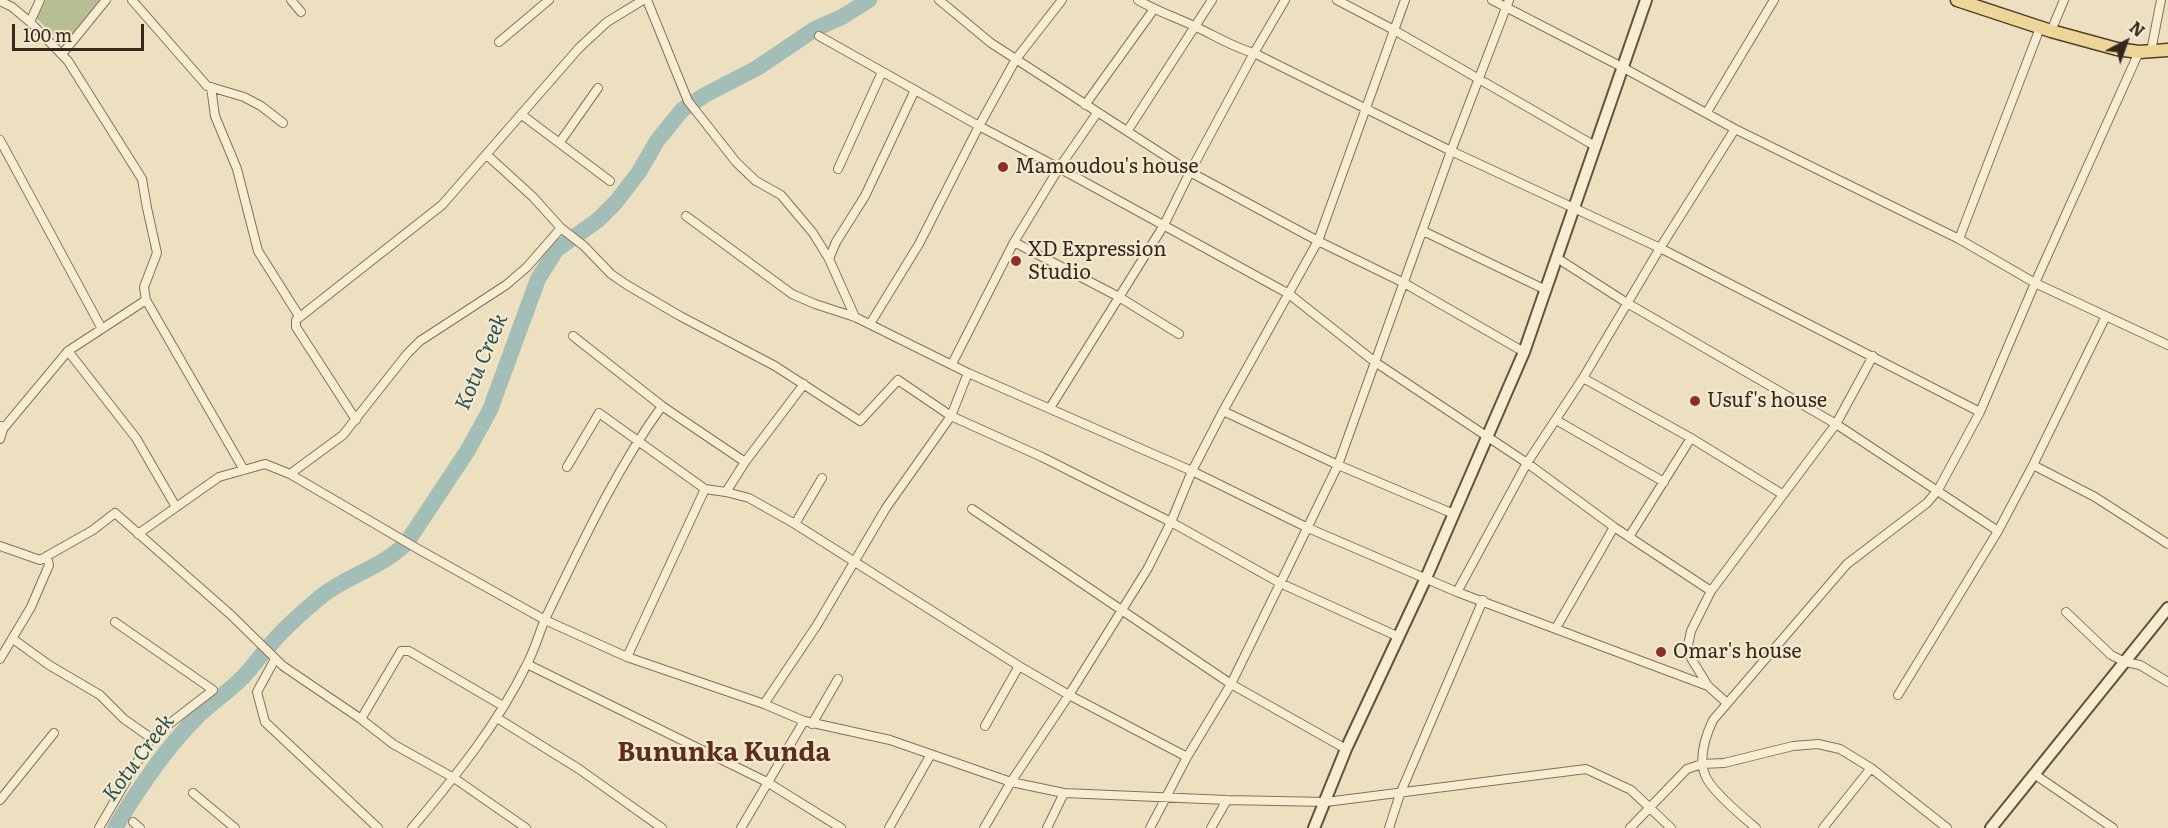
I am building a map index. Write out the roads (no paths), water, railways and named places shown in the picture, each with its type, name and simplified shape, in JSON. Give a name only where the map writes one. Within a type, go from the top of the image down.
[{"type":"main road","points":[[1957,0],[2117,49],[2168,50]]},
{"type":"street","points":[[30,21],[40,0]]},
{"type":"street","points":[[62,54],[106,0]]},
{"type":"street","points":[[132,0],[200,79],[211,87],[244,97],[261,106],[283,123]]},
{"type":"street","points":[[291,0],[301,12]]},
{"type":"street","points":[[499,42],[549,0]]},
{"type":"street","points":[[356,420],[296,327],[295,322],[299,316],[427,219],[461,186],[596,31],[645,0],[690,104],[748,174],[781,195],[813,233],[829,259],[855,317]]},
{"type":"street","points":[[939,0],[991,44],[1190,172],[1318,241],[1404,283],[1524,352]]},
{"type":"street","points":[[870,324],[919,244],[1016,59],[1062,0]]},
{"type":"street","points":[[1138,0],[1221,41],[1254,53],[1451,151],[1660,248],[1980,412]]},
{"type":"street","points":[[1128,130],[1212,0]]},
{"type":"street","points":[[1050,408],[1164,225],[1190,172],[1285,0]]},
{"type":"street","points":[[1337,0],[1394,30],[1595,146]]},
{"type":"street","points":[[984,828],[1148,568],[1171,522],[1192,471],[1223,411],[1318,241],[1405,0]]},
{"type":"street","points":[[1492,0],[1508,4],[1707,111],[1735,129],[1959,239],[2035,284],[2168,345]]},
{"type":"street","points":[[1314,828],[1346,749],[1426,578],[1524,352],[1646,0]]},
{"type":"street","points":[[1707,111],[1774,0]]},
{"type":"street","points":[[1959,239],[2046,29],[2064,0]]},
{"type":"street","points":[[1756,828],[1707,779],[1702,764],[1705,737],[1713,720],[1847,564],[1927,503],[1938,490],[1980,412],[2035,284],[2145,51],[2161,0]]},
{"type":"street","points":[[0,1],[30,21],[62,54],[142,179],[157,253],[144,287],[146,300],[244,470]]},
{"type":"street","points":[[1150,828],[1187,757],[1231,684],[1338,465],[1451,151],[1508,4]]},
{"type":"street","points":[[1085,105],[1154,9]]},
{"type":"street","points":[[819,36],[979,126],[1289,294],[1375,362],[1527,463],[1614,527],[1711,591]]},
{"type":"street","points":[[838,169],[882,72]]},
{"type":"street","points":[[211,87],[215,116],[237,169],[258,251],[299,316]]},
{"type":"street","points":[[560,142],[597,88]]},
{"type":"street","points":[[829,259],[836,242],[865,196],[915,90]]},
{"type":"street","points":[[952,364],[1014,242],[1059,168],[1097,113]]},
{"type":"street","points":[[522,115],[610,181]]},
{"type":"street","points":[[1457,592],[1527,463],[1583,378],[1660,248],[1735,129]]},
{"type":"street","points":[[0,140],[102,329]]},
{"type":"street","points":[[487,155],[611,274],[804,384],[860,421],[897,380],[951,416],[1042,457],[1171,522],[1280,583],[1399,637]]},
{"type":"street","points":[[686,216],[792,294],[855,317],[968,373],[1192,471],[1308,528],[1457,592],[1708,686]]},
{"type":"street","points":[[290,474],[332,444],[356,420],[407,354],[420,341],[506,285],[527,267],[561,228]]},
{"type":"street","points":[[1423,231],[1546,290]]},
{"type":"street","points":[[1014,242],[1119,297],[1179,334]]},
{"type":"street","points":[[1557,258],[1627,303],[1836,424],[1998,531]]},
{"type":"street","points":[[0,439],[2,427],[68,351],[146,300]]},
{"type":"street","points":[[1898,695],[1998,531],[2106,316]]},
{"type":"street","points":[[573,336],[662,406],[745,462]]},
{"type":"street","points":[[68,351],[136,438],[176,507]]},
{"type":"street","points":[[1727,702],[1708,686],[1691,658],[1688,645],[1691,631],[1711,591],[1836,424],[1874,356]]},
{"type":"street","points":[[764,704],[817,625],[886,508],[951,416],[968,373]]},
{"type":"street","points":[[1583,378],[1691,438],[1782,494]]},
{"type":"street","points":[[726,492],[745,462],[804,384]]},
{"type":"street","points":[[412,828],[454,778],[497,718],[527,664],[545,620],[599,510],[638,440],[662,406]]},
{"type":"street","points":[[1223,411],[1338,465],[1454,514]]},
{"type":"street","points":[[567,466],[599,413],[705,489],[749,498],[854,560],[1019,666],[1187,757]]},
{"type":"street","points":[[1556,420],[1664,482]]},
{"type":"street","points":[[1629,537],[1691,438]]},
{"type":"street","points":[[138,534],[219,477],[265,464],[290,474],[417,549],[545,620],[627,657],[764,704],[808,722],[890,740],[930,756],[1011,782],[1064,793],[1326,802],[1586,769],[1631,790],[1671,828]]},
{"type":"street","points":[[2033,465],[2095,497],[2168,544]]},
{"type":"street","points":[[795,524],[822,478]]},
{"type":"street","points":[[627,657],[705,489]]},
{"type":"street","points":[[972,508],[1231,684],[1346,749]]},
{"type":"street","points":[[0,546],[40,560],[93,530],[115,513],[231,615],[283,666],[361,719],[393,744],[454,778],[525,828]]},
{"type":"street","points":[[1556,628],[1614,527]]},
{"type":"street","points":[[0,660],[31,607],[49,566],[47,556]]},
{"type":"street","points":[[1389,828],[1400,794],[1483,600]]},
{"type":"street","points":[[1991,828],[2168,608]]},
{"type":"street","points":[[2066,612],[2111,655],[2125,662],[2140,665],[2168,682]]},
{"type":"street","points":[[99,828],[151,738],[213,690],[115,622]]},
{"type":"street","points":[[13,639],[49,665],[100,695],[124,719],[151,738]]},
{"type":"street","points":[[361,719],[401,651],[409,651],[503,706]]},
{"type":"street","points":[[275,659],[257,692],[265,722],[378,828]]},
{"type":"street","points":[[527,664],[767,782],[841,828]]},
{"type":"street","points":[[985,726],[1019,666]]},
{"type":"street","points":[[741,828],[767,782],[838,679]]},
{"type":"street","points":[[497,718],[579,769],[662,828]]},
{"type":"street","points":[[0,800],[54,733]]},
{"type":"street","points":[[1630,828],[1687,769],[1702,764],[1724,763],[1793,746],[1818,744],[1840,749],[1871,768],[1947,828]]},
{"type":"street","points":[[890,828],[930,756]]},
{"type":"street","points":[[1824,828],[1871,768]]},
{"type":"street","points":[[2034,774],[2113,828]]},
{"type":"street","points":[[193,793],[235,828]]},
{"type":"street","points":[[1047,828],[1064,793]]},
{"type":"street","points":[[1211,828],[1227,800]]},
{"type":"street","points":[[133,822],[140,828]]},
{"type":"waterway","name":"Kotu Creek","points":[[115,828],[142,784],[184,730],[244,676],[285,629],[323,595],[388,558],[407,542],[468,450],[490,410],[538,279],[556,250],[598,220],[616,202],[639,172],[657,141],[682,110],[705,95],[757,68],[815,29],[842,17],[869,0]]},
{"type":"place","name":"Mamoudou's house","points":[[1003,167]]},
{"type":"place","name":"XD Expression Studio","points":[[1016,261]]},
{"type":"place","name":"Usuf's house","points":[[1695,401]]},
{"type":"place","name":"Omar's house","points":[[1661,652]]},
{"type":"district","name":"Bununka Kunda","points":[[724,753]]}]
